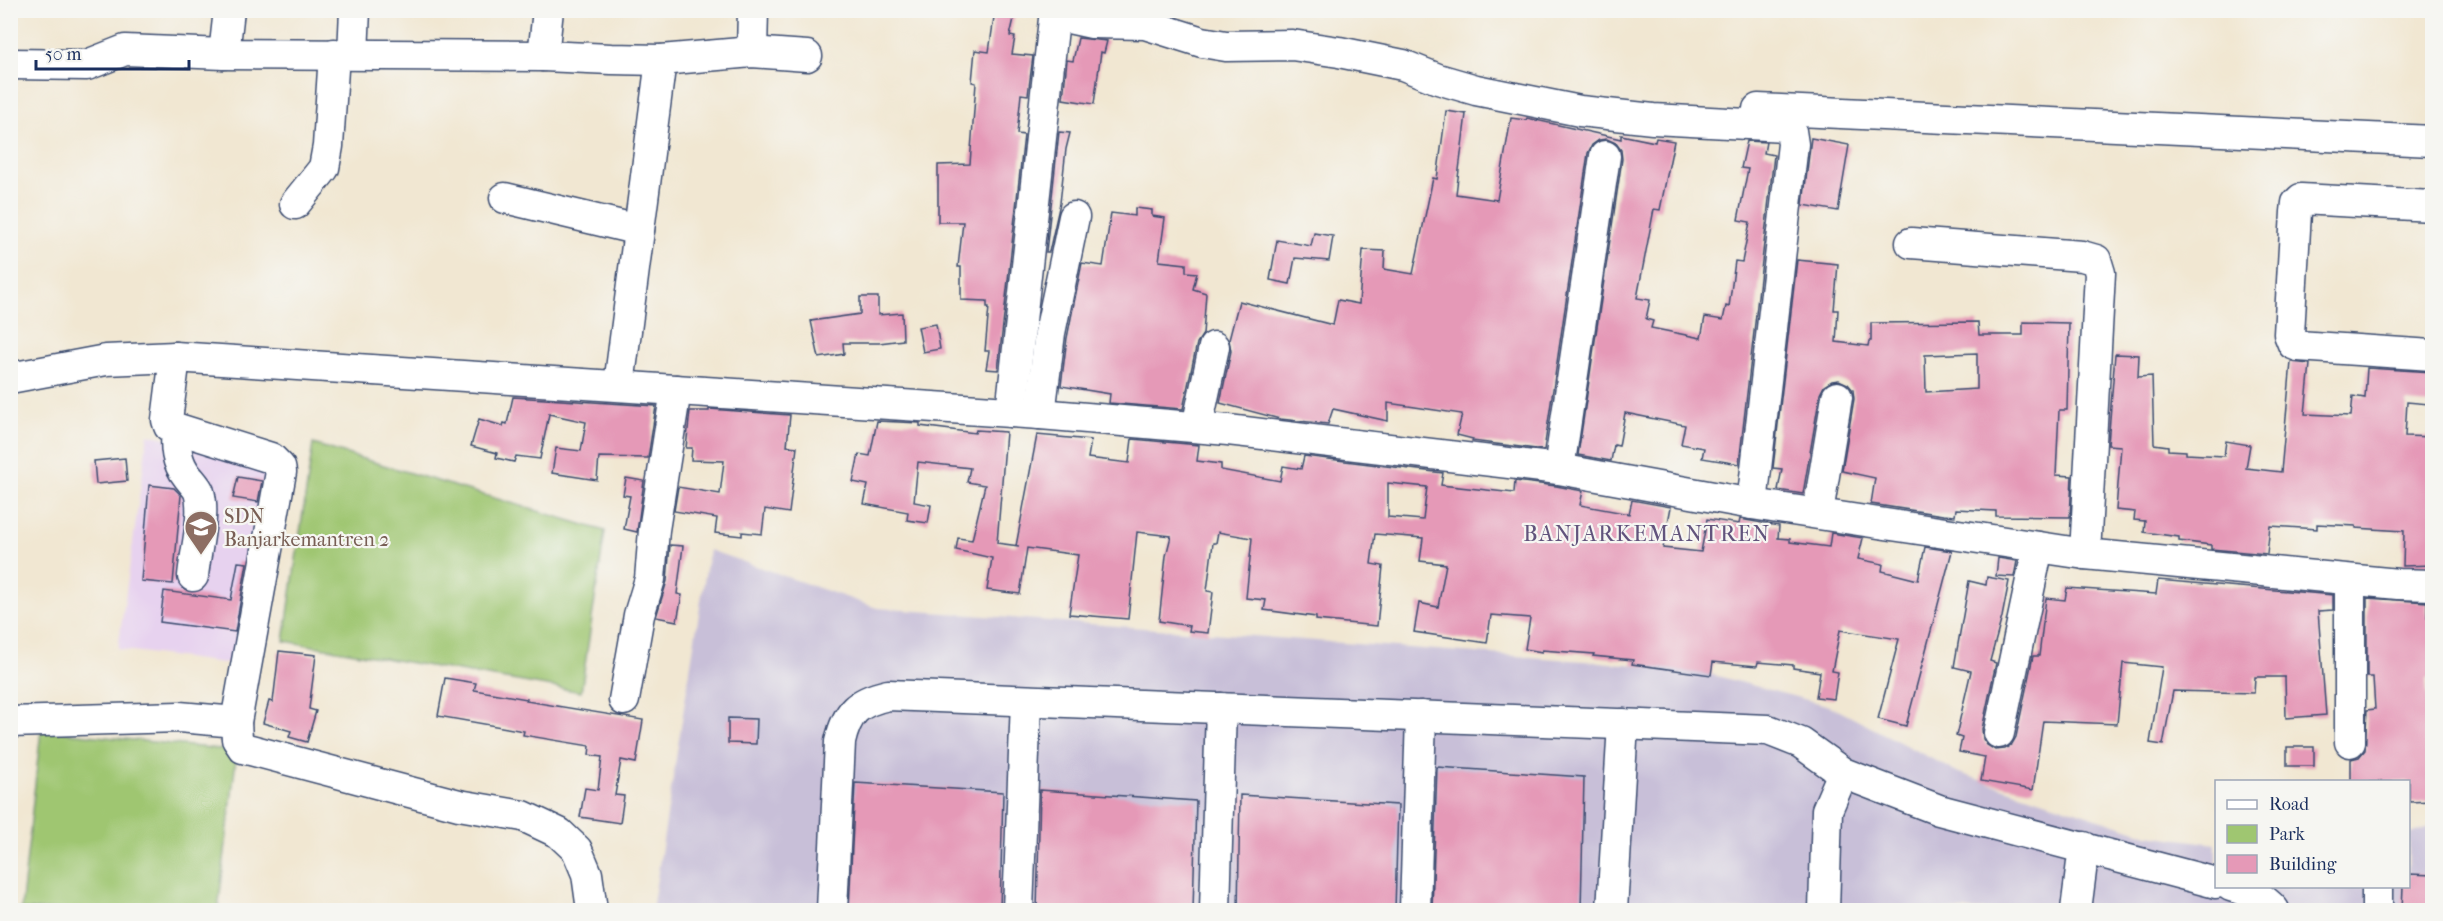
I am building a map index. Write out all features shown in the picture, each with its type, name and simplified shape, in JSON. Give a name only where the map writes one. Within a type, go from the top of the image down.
[{"type":"street","points":[[224,54],[229,10]]},
{"type":"street","points":[[296,204],[324,168],[343,54],[355,10]]},
{"type":"street","points":[[543,56],[548,10]]},
{"type":"street","points":[[752,52],[753,10]]},
{"type":"street","points":[[1025,413],[1055,13],[1092,23],[1145,24],[1202,42],[1226,46],[1292,45],[1339,52],[1403,65],[1438,79],[1476,90],[1580,111],[1653,119],[1785,126],[1791,131],[1793,144],[1752,504]]},
{"type":"street","points":[[10,64],[87,65],[125,50],[224,54],[543,56],[661,60],[752,52],[807,56]]},
{"type":"street","points":[[619,385],[661,60]]},
{"type":"street","points":[[1727,107],[2433,141]]},
{"type":"street","points":[[1559,470],[1605,156]]},
{"type":"street","points":[[505,198],[639,230]]},
{"type":"street","points":[[2433,206],[2306,198],[2296,203],[2289,334],[2293,344],[2298,346],[2433,355]]},
{"type":"street","points":[[1025,413],[1050,333],[1074,216]]},
{"type":"street","points":[[1911,243],[2082,256],[2096,260],[2100,273],[2085,554]]},
{"type":"street","points":[[1197,427],[1214,347]]},
{"type":"street","points":[[175,357],[168,426],[271,458],[280,466],[281,472],[236,722],[237,739],[243,748],[459,805],[522,816],[559,833],[577,850],[587,874],[592,910]]},
{"type":"street","points":[[10,378],[106,360],[175,357],[619,385],[1197,427],[1559,470],[1752,504],[1818,512],[2085,554],[2350,580],[2433,585]]},
{"type":"street","points":[[624,700],[639,615],[650,579],[654,530],[676,390]]},
{"type":"street","points":[[1818,512],[1837,397]]},
{"type":"street","points":[[177,429],[175,446],[177,458],[180,467],[199,491],[201,508],[193,576]]},
{"type":"street","points":[[2000,733],[2038,547]]},
{"type":"street","points":[[2350,580],[2350,742]]},
{"type":"street","points":[[832,910],[840,742],[844,722],[857,707],[875,698],[888,695],[1768,730],[1801,743],[1843,773],[1939,810],[2215,882]]},
{"type":"street","points":[[1018,910],[1026,701]]},
{"type":"street","points":[[1215,910],[1221,708]]},
{"type":"street","points":[[1415,910],[1421,716]]},
{"type":"street","points":[[10,722],[179,717],[236,722]]},
{"type":"street","points":[[1612,910],[1623,724]]},
{"type":"street","points":[[1824,910],[1827,810],[1843,773]]},
{"type":"street","points":[[2076,910],[2084,847]]},
{"type":"street","points":[[2238,888],[2252,892],[2266,901],[2274,910]]},
{"type":"street","points":[[2377,888],[2377,910]]},
{"type":"shaded area","name":"SDN Banjarkemantren 2","points":[[148,434],[284,464],[253,667],[118,649]]},
{"type":"shaded area","points":[[709,550],[877,608],[1691,669],[1830,706],[1959,773],[2148,835],[2215,844],[2215,888],[2410,888],[2410,835],[2432,826],[2432,910],[652,910]]},
{"type":"green space","points":[[313,444],[605,531],[581,692],[284,641]]},
{"type":"green space","points":[[41,730],[237,751],[218,910],[21,910]]},
{"type":"building","points":[[995,10],[1016,10],[1010,36],[1015,37],[1012,54],[1033,56],[1028,95],[1021,94],[1017,134],[1024,135],[998,370],[986,369],[989,351],[985,351],[989,307],[987,307],[987,301],[961,300],[961,267],[958,267],[963,222],[938,222],[938,165],[970,164],[976,83],[972,82],[975,50],[989,52]]},
{"type":"building","points":[[1078,38],[1107,41],[1104,53],[1101,52],[1094,104],[1063,99],[1067,60],[1073,61]]},
{"type":"building","points":[[1446,111],[1466,114],[1456,194],[1497,200],[1511,118],[1526,120],[1527,118],[1621,139],[1621,135],[1655,142],[1656,138],[1674,141],[1660,210],[1654,209],[1637,298],[1650,300],[1646,319],[1653,321],[1651,328],[1701,338],[1705,317],[1723,320],[1726,306],[1729,307],[1735,261],[1742,262],[1750,222],[1738,220],[1748,169],[1741,168],[1747,141],[1766,142],[1764,153],[1774,155],[1739,464],[1702,458],[1704,448],[1681,444],[1685,425],[1625,413],[1619,446],[1614,445],[1611,461],[1578,455],[1622,159],[1621,150],[1616,143],[1607,139],[1599,140],[1592,145],[1588,153],[1544,450],[1472,441],[1473,439],[1457,435],[1462,414],[1388,403],[1388,421],[1333,409],[1328,424],[1280,419],[1220,403],[1231,351],[1229,340],[1239,301],[1333,325],[1338,300],[1359,304],[1363,250],[1385,251],[1384,269],[1413,274],[1433,178],[1437,179]]},
{"type":"building","points":[[1059,132],[1070,133],[1060,203],[1049,252],[1046,252]]},
{"type":"building","points":[[1811,138],[1849,145],[1838,211],[1803,205]]},
{"type":"building","points":[[1135,208],[1152,210],[1152,216],[1165,218],[1159,261],[1186,264],[1186,272],[1197,273],[1193,289],[1206,293],[1203,334],[1197,343],[1183,409],[1109,403],[1110,394],[1061,386],[1067,338],[1082,263],[1103,266],[1111,213],[1135,216]]},
{"type":"building","points":[[1314,233],[1333,236],[1329,261],[1295,258],[1290,284],[1270,280],[1277,240],[1311,246]]},
{"type":"building","points":[[1797,260],[1838,264],[1834,310],[1838,310],[1836,342],[1868,346],[1871,341],[1871,323],[1978,322],[1979,335],[2023,335],[2023,322],[2069,323],[2067,410],[2059,410],[2056,475],[2072,476],[2070,517],[1996,516],[1996,511],[1956,509],[1955,516],[1871,504],[1875,478],[1842,471],[1854,399],[1853,390],[1848,384],[1839,380],[1824,386],[1820,394],[1803,494],[1778,490],[1782,469],[1773,468]],"holes":[[[1977,353],[1977,389],[1926,392],[1925,355]]]},
{"type":"building","points":[[860,297],[878,297],[878,315],[902,313],[903,340],[843,343],[844,354],[819,358],[811,321],[860,314]]},
{"type":"building","points":[[936,324],[940,349],[923,352],[918,327]]},
{"type":"building","points":[[2115,354],[2139,355],[2138,377],[2152,376],[2154,444],[2168,446],[2168,450],[2186,451],[2186,454],[2224,456],[2226,441],[2250,445],[2246,468],[2281,472],[2291,362],[2310,364],[2305,414],[2351,416],[2353,396],[2365,398],[2367,368],[2432,372],[2429,404],[2407,402],[2405,436],[2433,437],[2433,565],[2403,566],[2404,531],[2317,524],[2317,529],[2270,526],[2267,554],[2211,549],[2211,545],[2179,541],[2179,537],[2144,532],[2145,521],[2134,520],[2135,512],[2116,510],[2121,446],[2108,445]]},
{"type":"building","points":[[513,397],[656,406],[648,458],[599,457],[597,480],[552,473],[556,448],[581,451],[586,422],[549,414],[540,459],[516,456],[514,462],[496,458],[497,453],[471,446],[479,419],[503,426],[504,423],[507,424]]},
{"type":"building","points":[[709,409],[790,415],[787,446],[797,447],[789,513],[765,509],[762,534],[742,532],[742,536],[715,533],[717,518],[674,511],[678,487],[720,494],[724,461],[691,460],[692,448],[686,448],[690,411],[709,411]]},
{"type":"building","points":[[877,421],[920,423],[920,426],[975,433],[976,430],[1006,432],[997,543],[1016,546],[1037,435],[1091,440],[1088,458],[1129,463],[1132,439],[1199,445],[1197,461],[1221,464],[1221,470],[1280,481],[1283,466],[1301,469],[1304,456],[1443,473],[1441,485],[1514,493],[1515,481],[1556,486],[1583,491],[1580,505],[1629,514],[1632,500],[1671,507],[1663,548],[1701,552],[1707,519],[1739,524],[1740,519],[1779,526],[1778,538],[1790,539],[1790,542],[1829,547],[1831,533],[1863,538],[1858,559],[1883,564],[1882,571],[1918,580],[1925,547],[1952,551],[1906,726],[1878,719],[1899,639],[1840,630],[1832,671],[1838,672],[1834,699],[1816,697],[1820,672],[1793,668],[1793,665],[1758,662],[1757,666],[1713,662],[1711,675],[1632,664],[1633,660],[1593,656],[1594,654],[1525,649],[1530,618],[1491,615],[1487,643],[1414,632],[1419,603],[1438,607],[1446,564],[1420,561],[1423,538],[1375,534],[1371,564],[1383,566],[1377,626],[1316,620],[1316,617],[1264,610],[1266,600],[1246,598],[1252,538],[1218,532],[1216,543],[1213,543],[1207,591],[1213,592],[1208,633],[1189,631],[1190,626],[1159,621],[1166,556],[1171,536],[1137,532],[1128,619],[1069,614],[1078,555],[1027,548],[1020,594],[987,590],[992,558],[956,550],[958,538],[972,540],[985,485],[967,482],[970,468],[918,462],[914,502],[931,505],[928,523],[907,520],[908,512],[864,504],[868,485],[853,482],[859,454],[870,456]],"holes":[[[1388,483],[1427,487],[1423,520],[1388,517]]]},
{"type":"building","points":[[125,458],[127,481],[96,484],[94,461]]},
{"type":"building","points":[[238,477],[262,481],[258,502],[233,498]]},
{"type":"building","points":[[626,478],[644,481],[637,532],[624,529],[630,496],[623,495]]},
{"type":"building","points":[[149,485],[174,488],[181,495],[173,584],[141,581]]},
{"type":"building","points":[[670,545],[683,546],[677,594],[682,595],[677,621],[656,617],[667,581]]},
{"type":"building","points":[[1998,558],[2017,561],[2014,577],[1996,576]]},
{"type":"building","points":[[238,562],[247,563],[235,632],[160,622],[164,591],[231,600]]},
{"type":"building","points":[[1987,577],[2009,581],[1990,661],[1996,663],[1982,729],[1983,739],[1995,750],[2005,749],[2016,737],[2033,656],[2039,656],[2046,598],[2065,600],[2067,588],[2156,594],[2158,580],[2333,595],[2333,610],[2318,611],[2326,715],[2286,718],[2285,677],[2255,677],[2254,693],[2173,691],[2163,745],[2150,743],[2162,667],[2123,663],[2117,724],[2043,721],[2033,790],[1981,781],[1985,757],[1959,752],[1962,738],[1956,736],[1971,671],[1954,667],[1969,581],[1986,585]]},
{"type":"building","points":[[2367,598],[2427,602],[2427,617],[2433,617],[2433,678],[2426,679],[2433,761],[2433,801],[2410,802],[2410,780],[2351,780],[2351,759],[2359,757],[2365,750],[2367,710],[2375,709],[2373,677],[2367,677]]},
{"type":"building","points":[[279,651],[316,655],[309,709],[316,711],[307,742],[289,737],[291,731],[263,723],[269,701],[273,702]]},
{"type":"building","points":[[445,678],[476,683],[474,690],[643,720],[636,763],[621,760],[615,795],[624,796],[620,823],[580,817],[585,788],[598,790],[602,757],[589,755],[590,746],[523,735],[524,731],[438,716]]},
{"type":"building","points":[[728,718],[757,719],[756,744],[728,743]]},
{"type":"building","points":[[2287,747],[2314,747],[2314,766],[2287,766]]},
{"type":"building","points":[[1437,767],[1584,777],[1581,910],[1432,910]]},
{"type":"building","points":[[855,783],[1003,792],[1000,910],[849,910]]},
{"type":"building","points":[[1040,790],[1196,801],[1193,910],[1037,910]]},
{"type":"building","points":[[1240,795],[1398,805],[1395,910],[1238,910]]},
{"type":"building","points":[[2410,874],[2433,875],[2433,910],[2402,910],[2403,888],[2410,888]]},
{"type":"place","name":"SDN Banjarkemantren 2","points":[[201,556]]},
{"type":"district","name":"BANJARKEMANTREN","points":[[1647,533]]}]
